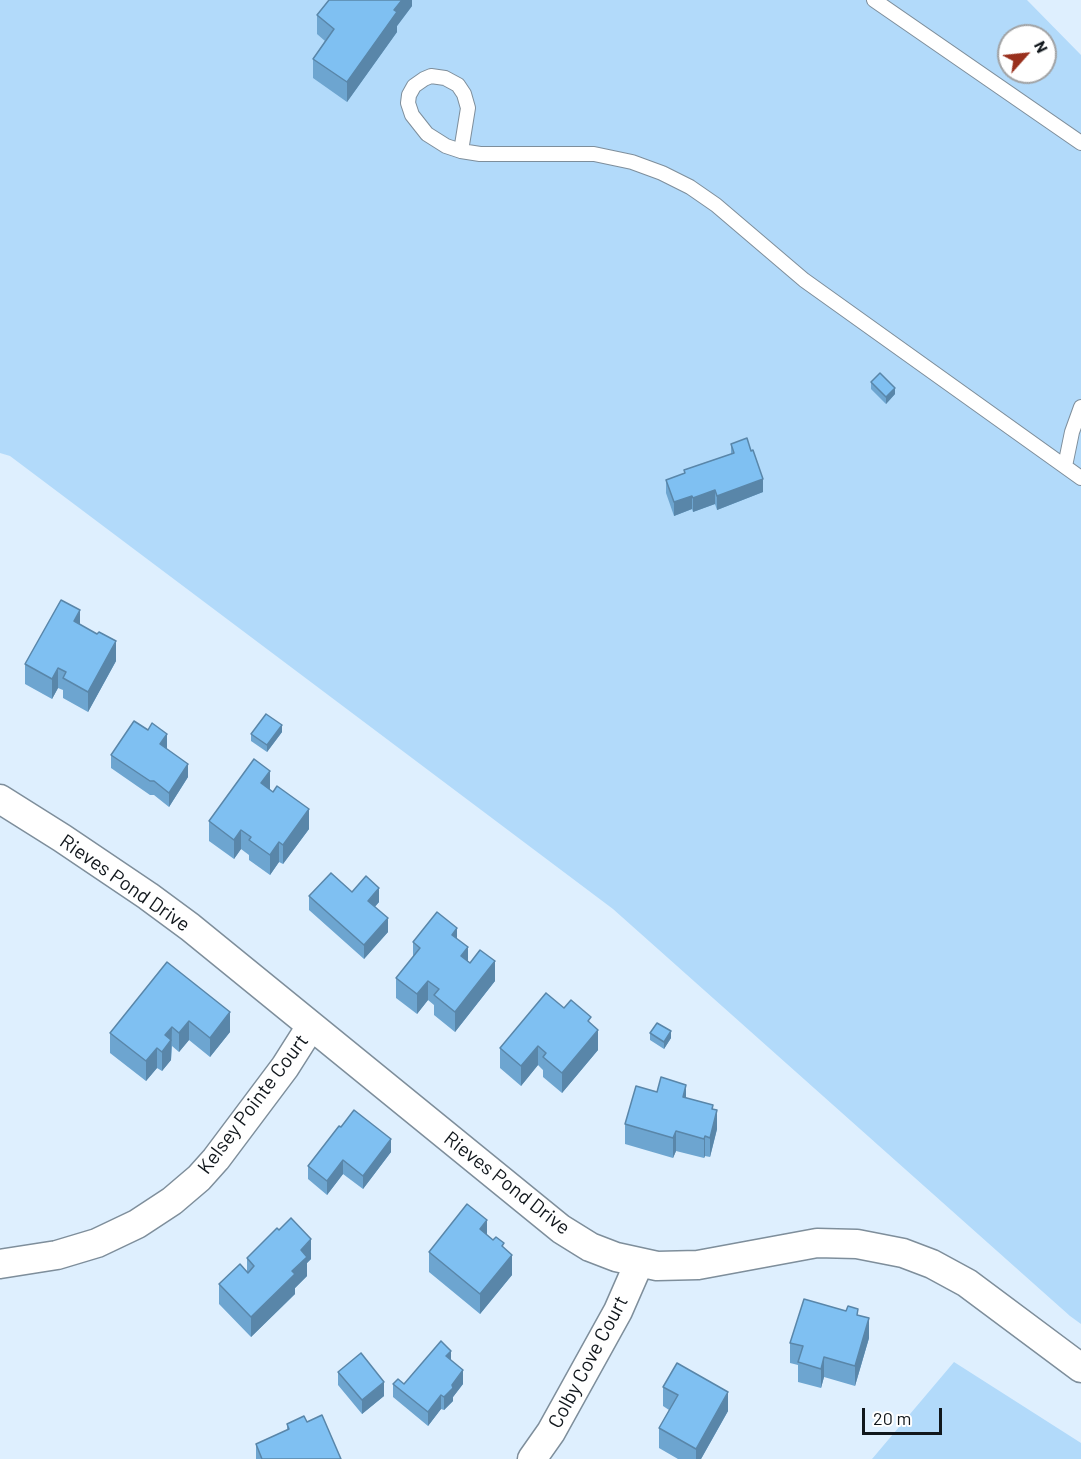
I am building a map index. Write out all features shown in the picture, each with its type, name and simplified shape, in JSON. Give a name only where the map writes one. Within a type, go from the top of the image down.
[{"type":"street","name":"Rieves Pond Drive","points":[[0,799],[62,838],[190,927],[561,1229],[590,1247],[616,1257],[657,1266],[698,1265],[817,1243],[857,1244],[903,1253],[932,1264],[967,1283],[1081,1368]]},
{"type":"street","name":"Kelsey Pointe Court","points":[[0,1264],[57,1255],[98,1243],[137,1224],[172,1201],[216,1160],[285,1068],[311,1026]]},
{"type":"street","name":"Colby Cove Court","points":[[532,1459],[551,1432],[618,1311],[639,1263]]},
{"type":"lane","points":[[874,0],[1081,143]]},
{"type":"lane","points":[[461,151],[468,108],[465,94],[458,85],[446,78],[431,76],[424,79],[414,86],[408,103],[412,115],[428,134],[446,146],[461,151],[480,154],[594,154],[632,162],[690,187],[716,205],[804,280],[1081,478]]},
{"type":"lane","points":[[1065,466],[1072,432],[1081,407]]},
{"type":"shaded area","points":[[0,0],[1027,0],[1051,24],[997,24],[997,84],[1057,84],[1057,31],[1081,55],[1081,1324],[613,909],[10,456],[0,453]]},
{"type":"shaded area","points":[[954,1362],[1081,1443],[1081,1459],[872,1459]]},
{"type":"building","points":[[329,0],[402,0],[394,10],[397,12],[347,82],[313,59],[334,29],[317,15]]},
{"type":"building","points":[[880,373],[895,388],[886,397],[871,382]]},
{"type":"building","points":[[747,438],[763,479],[717,496],[715,490],[674,502],[666,480],[685,473],[684,470],[734,453],[731,444]]},
{"type":"building","points":[[61,600],[80,610],[74,621],[97,634],[99,632],[116,641],[88,692],[63,678],[66,672],[58,668],[52,679],[25,664]]},
{"type":"building","points":[[266,714],[282,725],[267,745],[251,734]]},
{"type":"building","points":[[134,721],[148,730],[152,723],[167,734],[160,744],[188,764],[169,793],[154,781],[150,781],[111,755]]},
{"type":"building","points":[[254,759],[270,771],[261,783],[273,792],[277,786],[309,809],[283,845],[279,842],[270,855],[249,840],[251,837],[241,830],[234,840],[209,821]]},
{"type":"building","points":[[331,873],[352,892],[366,876],[379,888],[368,901],[388,918],[364,945],[309,896]]},
{"type":"building","points":[[437,912],[457,928],[452,935],[468,947],[461,956],[470,963],[480,950],[495,961],[455,1012],[434,995],[439,989],[428,981],[417,994],[396,978],[420,948],[413,942]]},
{"type":"building","points":[[167,962],[230,1012],[210,1038],[189,1021],[179,1033],[172,1027],[165,1035],[171,1040],[162,1052],[157,1048],[146,1061],[110,1033]]},
{"type":"building","points":[[546,993],[564,1008],[571,1000],[591,1017],[588,1021],[598,1030],[562,1073],[543,1057],[546,1053],[538,1046],[521,1066],[500,1048]]},
{"type":"building","points":[[657,1023],[671,1031],[664,1042],[650,1033]]},
{"type":"building","points":[[661,1077],[686,1085],[683,1097],[713,1105],[712,1109],[717,1110],[710,1138],[705,1136],[704,1139],[676,1131],[673,1138],[625,1124],[636,1086],[657,1092]]},
{"type":"building","points":[[354,1110],[391,1139],[363,1176],[343,1160],[327,1181],[308,1166]]},
{"type":"building","points":[[467,1204],[487,1220],[480,1229],[493,1240],[496,1237],[504,1243],[502,1246],[512,1255],[480,1294],[429,1252]]},
{"type":"building","points":[[291,1218],[311,1239],[301,1250],[307,1257],[292,1271],[295,1274],[251,1317],[219,1284],[240,1264],[248,1273],[254,1266],[247,1258],[277,1228],[279,1230]]},
{"type":"building","points":[[804,1299],[846,1311],[848,1306],[858,1309],[857,1315],[869,1318],[855,1366],[824,1357],[821,1369],[798,1362],[803,1346],[790,1343]]},
{"type":"building","points":[[441,1341],[451,1351],[446,1356],[463,1370],[452,1385],[453,1388],[444,1397],[441,1395],[428,1412],[393,1384],[398,1379],[404,1384]]},
{"type":"building","points":[[361,1353],[384,1382],[362,1400],[338,1372]]},
{"type":"building","points":[[677,1363],[728,1392],[696,1449],[659,1428],[678,1395],[663,1387]]},
{"type":"building","points":[[322,1415],[341,1459],[262,1459],[256,1444],[289,1429],[287,1424],[304,1416],[307,1422]]}]
